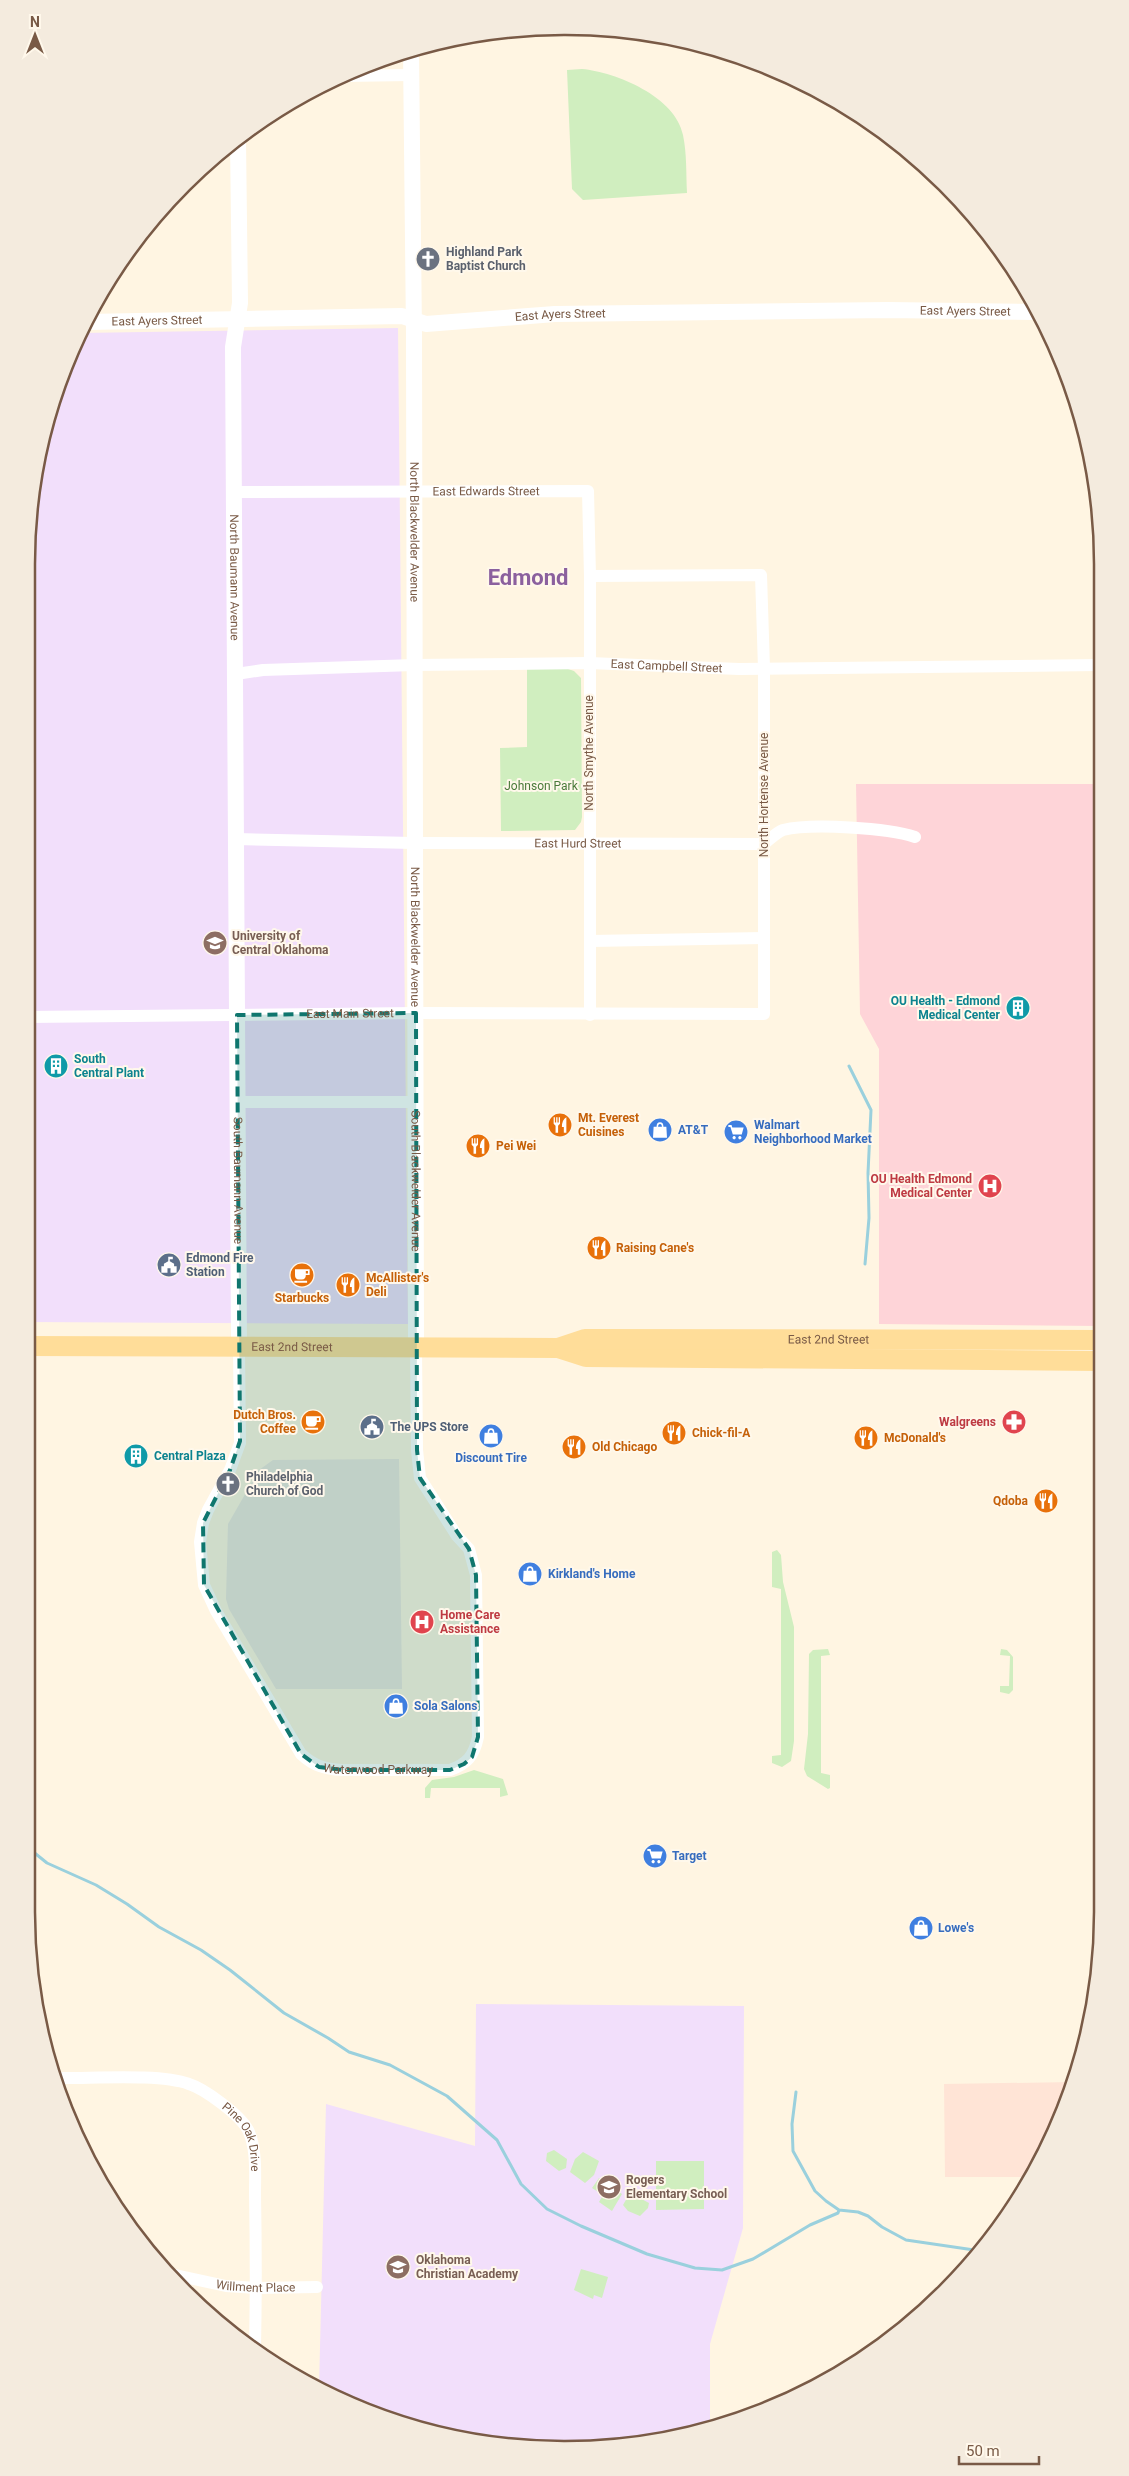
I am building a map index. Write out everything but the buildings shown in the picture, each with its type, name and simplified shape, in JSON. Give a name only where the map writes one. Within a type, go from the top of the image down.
[{"type":"main road","name":"East 2nd Street","points":[[35,1346],[558,1348],[585,1339],[1094,1340]]},
{"type":"main road","points":[[636,1357],[657,1349],[689,1347],[696,1339]]},
{"type":"main road","points":[[916,1360],[943,1340]]},
{"type":"main road","name":"East 2nd Street","points":[[558,1348],[586,1358],[1094,1361]]},
{"type":"street","name":"North Blackwelder Avenue","points":[[411,58],[414,320],[414,843],[416,1014]]},
{"type":"street","points":[[360,76],[411,75]]},
{"type":"street","name":"North Baumann Avenue","points":[[237,1015],[235,492],[232,347],[239,318],[238,147]]},
{"type":"street","name":"East Ayers Street","points":[[94,322],[402,316],[426,324],[555,314],[888,310],[1029,312]]},
{"type":"street","name":"East Edwards Street","points":[[235,492],[588,491]]},
{"type":"street","name":"North Smythe Avenue","points":[[588,491],[590,576],[590,1015]]},
{"type":"street","name":"North Hortense Avenue","points":[[590,576],[761,575],[764,668],[764,1014]]},
{"type":"street","name":"East Campbell Street","points":[[236,674],[264,670],[414,665],[589,663],[740,669],[1094,665]]},
{"type":"street","points":[[764,844],[782,830],[811,828],[852,827],[900,832],[915,837]]},
{"type":"street","name":"East Hurd Street","points":[[236,839],[414,843],[764,844]]},
{"type":"street","points":[[590,941],[764,938]]},
{"type":"street","name":"South Blackwelder Avenue","points":[[416,1014],[416,1348]]},
{"type":"street","name":"East Main Street","points":[[35,1017],[764,1014]]},
{"type":"street","name":"South Baumann Avenue","points":[[237,1015],[239,1346]]},
{"type":"street","points":[[238,1102],[416,1102]]},
{"type":"street","name":"Waterwood Parkway","points":[[239,1346],[240,1443],[230,1470],[208,1510],[200,1542],[204,1584],[216,1611],[301,1754],[310,1762],[327,1769],[342,1770],[450,1770],[464,1764],[472,1757],[478,1737],[476,1575],[469,1548],[457,1536],[420,1478],[417,1450],[416,1348]]},
{"type":"street","name":"Pine Oak Drive","points":[[62,2078],[150,2079],[189,2084],[204,2091],[238,2118],[248,2131],[253,2152],[255,2341]]},
{"type":"street","name":"Willment Place","points":[[181,2276],[226,2286],[317,2288]]},
{"type":"highlighted area","points":[[416,1013],[417,1450],[420,1478],[469,1549],[476,1575],[478,1737],[472,1757],[464,1764],[450,1770],[342,1770],[319,1767],[301,1754],[204,1585],[203,1523],[230,1470],[240,1441],[237,1015]]},
{"type":"shaded area","name":"University of Central Oklahoma","points":[[398,328],[408,1324],[35,1322],[36,530],[45,461],[53,427],[75,362],[89,333]]},
{"type":"shaded area","name":"OU Health Edmond Medical Center","points":[[856,784],[1094,784],[1094,1326],[879,1324],[879,1049],[860,1014]]},
{"type":"shaded area","points":[[399,1459],[402,1689],[276,1689],[229,1609],[226,1599],[228,1524],[259,1470],[273,1460]]},
{"type":"shaded area","name":"Rogers Elementary School","points":[[476,2004],[744,2006],[743,2228],[710,2344],[710,2421],[668,2431],[599,2440],[530,2440],[461,2431],[427,2423],[362,2401],[319,2380],[326,2104],[475,2146]]},
{"type":"shaded area","points":[[1066,2082],[1054,2114],[1022,2177],[945,2177],[944,2084]]},
{"type":"green space","points":[[582,69],[611,75],[627,81],[657,98],[669,109],[678,121],[683,135],[687,193],[583,200],[572,189],[567,70]]},
{"type":"green space","name":"Johnson Park","points":[[527,669],[568,669],[574,671],[581,678],[582,817],[575,830],[501,831],[500,748],[527,747]]},
{"type":"green space","points":[[777,1550],[781,1555],[783,1582],[794,1627],[794,1741],[791,1761],[782,1767],[772,1763],[772,1756],[781,1755],[781,1589],[772,1587],[772,1552]]},
{"type":"green space","points":[[828,1649],[830,1655],[821,1656],[821,1773],[830,1775],[830,1788],[828,1789],[807,1776],[804,1769],[808,1734],[809,1654],[813,1650]]},
{"type":"green space","points":[[1001,1649],[1007,1650],[1013,1657],[1013,1690],[1009,1694],[1000,1692],[1000,1686],[1009,1686],[1010,1656],[1000,1655]]},
{"type":"green space","points":[[474,1770],[503,1779],[508,1795],[500,1797],[500,1788],[431,1788],[430,1798],[425,1798],[425,1788],[432,1780],[454,1777]]},
{"type":"green space","points":[[554,2150],[567,2159],[566,2168],[559,2171],[546,2161],[547,2153]]},
{"type":"green space","points":[[583,2152],[599,2161],[594,2175],[585,2183],[570,2172],[575,2159]]},
{"type":"green space","points":[[656,2161],[704,2161],[704,2209],[656,2210]]},
{"type":"green space","points":[[599,2178],[622,2194],[612,2211],[599,2202],[603,2195],[592,2188]]},
{"type":"green space","points":[[634,2195],[649,2203],[648,2208],[640,2216],[628,2211],[623,2205],[627,2198]]},
{"type":"green space","points":[[581,2269],[608,2277],[602,2298],[594,2295],[593,2299],[574,2290]]},
{"type":"waterway","points":[[849,1066],[871,1110],[868,1173],[869,1218],[865,1264]]},
{"type":"waterway","points":[[35,1853],[47,1863],[96,1885],[159,1927],[201,1950],[230,1970],[284,2013],[349,2052],[390,2065],[447,2096],[497,2140],[521,2184],[547,2209],[581,2226],[647,2254],[695,2268],[722,2270],[753,2259],[810,2225],[838,2213],[839,2210]]},
{"type":"waterway","points":[[796,2092],[792,2124],[793,2151],[815,2191],[826,2201],[839,2210],[858,2212],[868,2216],[882,2227],[906,2240],[972,2250]]},
{"type":"place","name":"Highland Park Baptist Church","points":[[428,259]]},
{"type":"place","name":"University of Central Oklahoma","points":[[215,943]]},
{"type":"place","name":"OU Health - Edmond Medical Center","points":[[1018,1008]]},
{"type":"place","name":"South Central Plant","points":[[56,1066]]},
{"type":"place","name":"Mt. Everest Cuisines","points":[[560,1125]]},
{"type":"place","name":"AT&T","points":[[660,1130]]},
{"type":"place","name":"Walmart Neighborhood Market","points":[[736,1132]]},
{"type":"place","name":"Pei Wei","points":[[478,1146]]},
{"type":"place","name":"OU Health Edmond Medical Center","points":[[990,1186]]},
{"type":"place","name":"Raising Cane's","points":[[599,1248]]},
{"type":"place","name":"Edmond Fire Station","points":[[169,1265]]},
{"type":"place","name":"Starbucks","points":[[302,1275]]},
{"type":"place","name":"McAllister's Deli","points":[[348,1285]]},
{"type":"place","name":"Dutch Bros. Coffee","points":[[313,1422]]},
{"type":"place","name":"Walgreens","points":[[1014,1422]]},
{"type":"place","name":"The UPS Store","points":[[372,1427]]},
{"type":"place","name":"Chick-fil-A","points":[[674,1433]]},
{"type":"place","name":"Discount Tire","points":[[491,1436]]},
{"type":"place","name":"McDonald's","points":[[866,1438]]},
{"type":"place","name":"Old Chicago","points":[[574,1447]]},
{"type":"place","name":"Central Plaza","points":[[136,1456]]},
{"type":"place","name":"Philadelphia Church of God","points":[[228,1484]]},
{"type":"place","name":"Qdoba","points":[[1046,1501]]},
{"type":"place","name":"Kirkland's Home","points":[[530,1574]]},
{"type":"place","name":"Home Care Assistance","points":[[422,1622]]},
{"type":"place","name":"Sola Salons","points":[[396,1706]]},
{"type":"place","name":"Target","points":[[655,1856]]},
{"type":"place","name":"Lowe's","points":[[921,1928]]},
{"type":"place","name":"Rogers Elementary School","points":[[609,2187]]},
{"type":"place","name":"Oklahoma Christian Academy","points":[[398,2267]]},
{"type":"district","name":"Edmond","points":[[528,577]]}]
